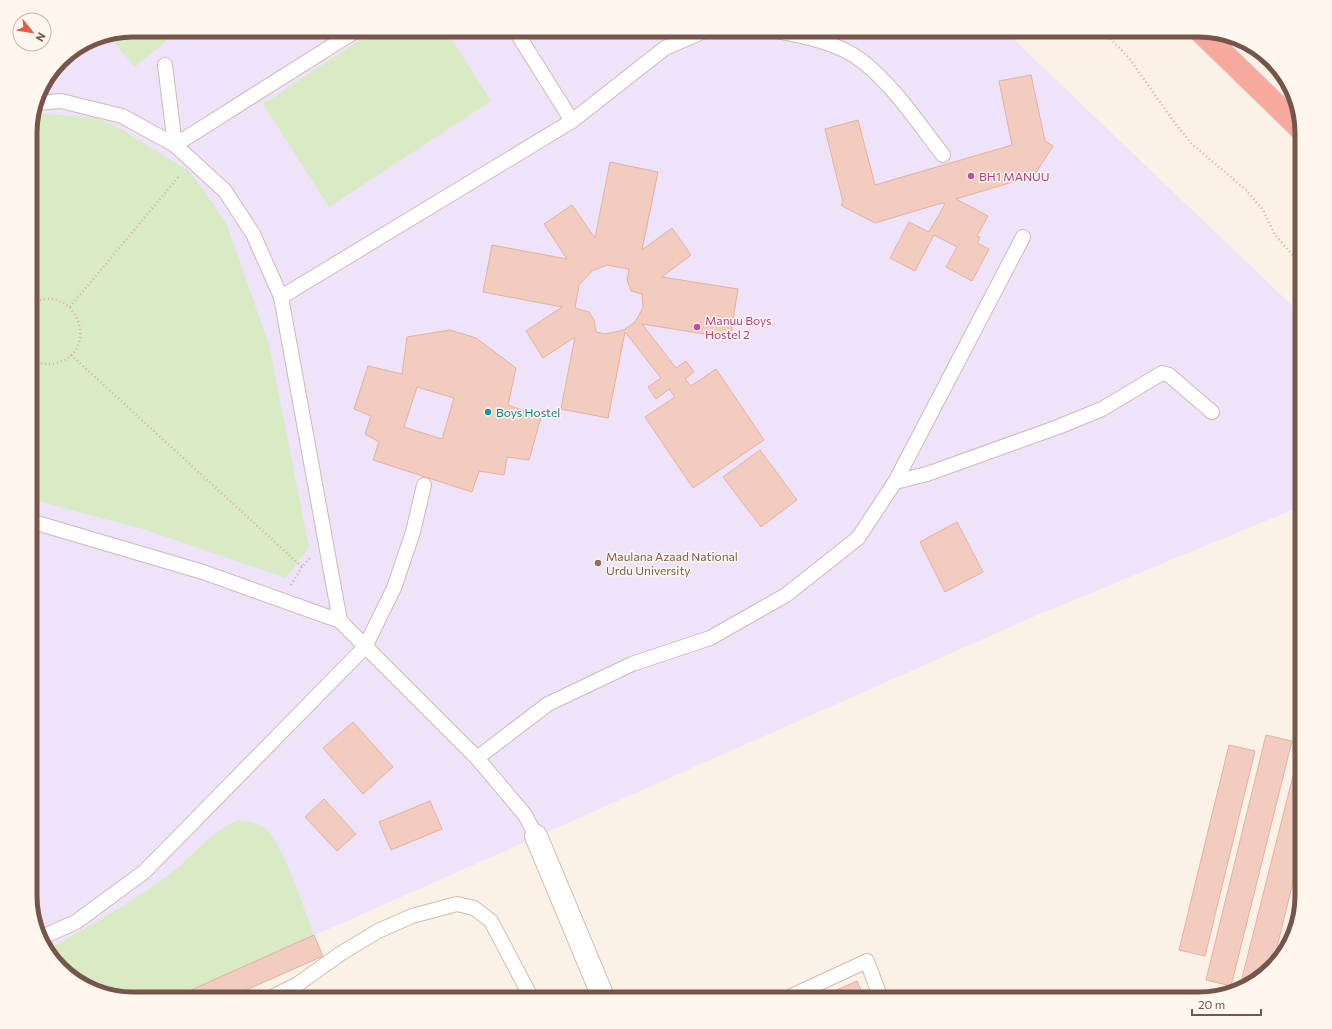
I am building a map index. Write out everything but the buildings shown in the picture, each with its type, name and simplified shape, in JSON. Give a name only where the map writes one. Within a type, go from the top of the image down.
[{"type":"highway","points":[[1207,38],[1294,122]]},
{"type":"street","points":[[536,836],[601,992]]},
{"type":"lane","points":[[175,145],[346,37]]},
{"type":"lane","points":[[520,37],[572,121]]},
{"type":"lane","points":[[281,297],[572,121],[665,48],[691,37]]},
{"type":"lane","points":[[806,37],[833,46],[862,60],[893,91],[943,155]]},
{"type":"lane","points":[[165,66],[175,145]]},
{"type":"lane","points":[[42,102],[61,101],[122,116],[175,145],[225,191],[253,234],[281,297],[324,540],[340,621]]},
{"type":"lane","points":[[477,758],[548,704],[632,664],[710,638],[786,595],[858,538],[895,482],[1023,237]]},
{"type":"lane","points":[[895,482],[927,474],[1058,427],[1102,409],[1162,373],[1169,375],[1212,412]]},
{"type":"lane","points":[[45,936],[76,922],[144,872],[366,647],[394,588],[413,532],[424,485]]},
{"type":"lane","points":[[37,523],[202,572],[340,621],[477,758],[525,815],[536,836]]},
{"type":"lane","points":[[282,992],[298,984],[340,954],[378,931],[412,916],[457,904],[474,908],[491,921],[528,992]]},
{"type":"lane","points":[[800,992],[866,961],[878,992]]},
{"type":"path","points":[[1109,37],[1129,58],[1174,122],[1192,144],[1246,190],[1263,210],[1275,235],[1295,258]]},
{"type":"path","points":[[70,307],[192,160]]},
{"type":"path","points":[[37,300],[49,299],[60,301],[70,307],[76,314],[80,331],[76,348],[71,355],[63,361],[54,364],[44,364],[37,362]]},
{"type":"path","points":[[71,355],[302,567],[324,540]]},
{"type":"shaded area","name":"Maulana Azaad National Urdu University","points":[[132,37],[1011,37],[1295,308],[1295,509],[1028,619],[187,992],[120,991],[102,987],[79,976],[65,964],[50,944],[40,921],[37,903],[37,126],[44,96],[53,79],[79,53],[90,47],[108,40]]},
{"type":"green space","points":[[132,37],[171,37],[135,67],[112,39]]},
{"type":"green space","points":[[364,37],[450,37],[491,101],[329,207],[263,104]]},
{"type":"green space","points":[[39,113],[97,118],[121,129],[187,170],[206,193],[227,225],[269,345],[309,547],[286,578],[143,529],[37,501],[37,126]]},
{"type":"green space","points":[[237,820],[260,825],[266,829],[280,850],[293,879],[314,935],[187,992],[132,992],[108,989],[79,976],[57,955],[52,947],[110,914],[155,885],[227,825]]},
{"type":"place","name":"BH1 MANUU","points":[[971,176]]},
{"type":"place","name":"Manuu Boys Hostel 2","points":[[697,327]]},
{"type":"place","name":"Boys Hostel","points":[[488,412]]},
{"type":"place","name":"Maulana Azaad National Urdu University","points":[[598,563]]}]
